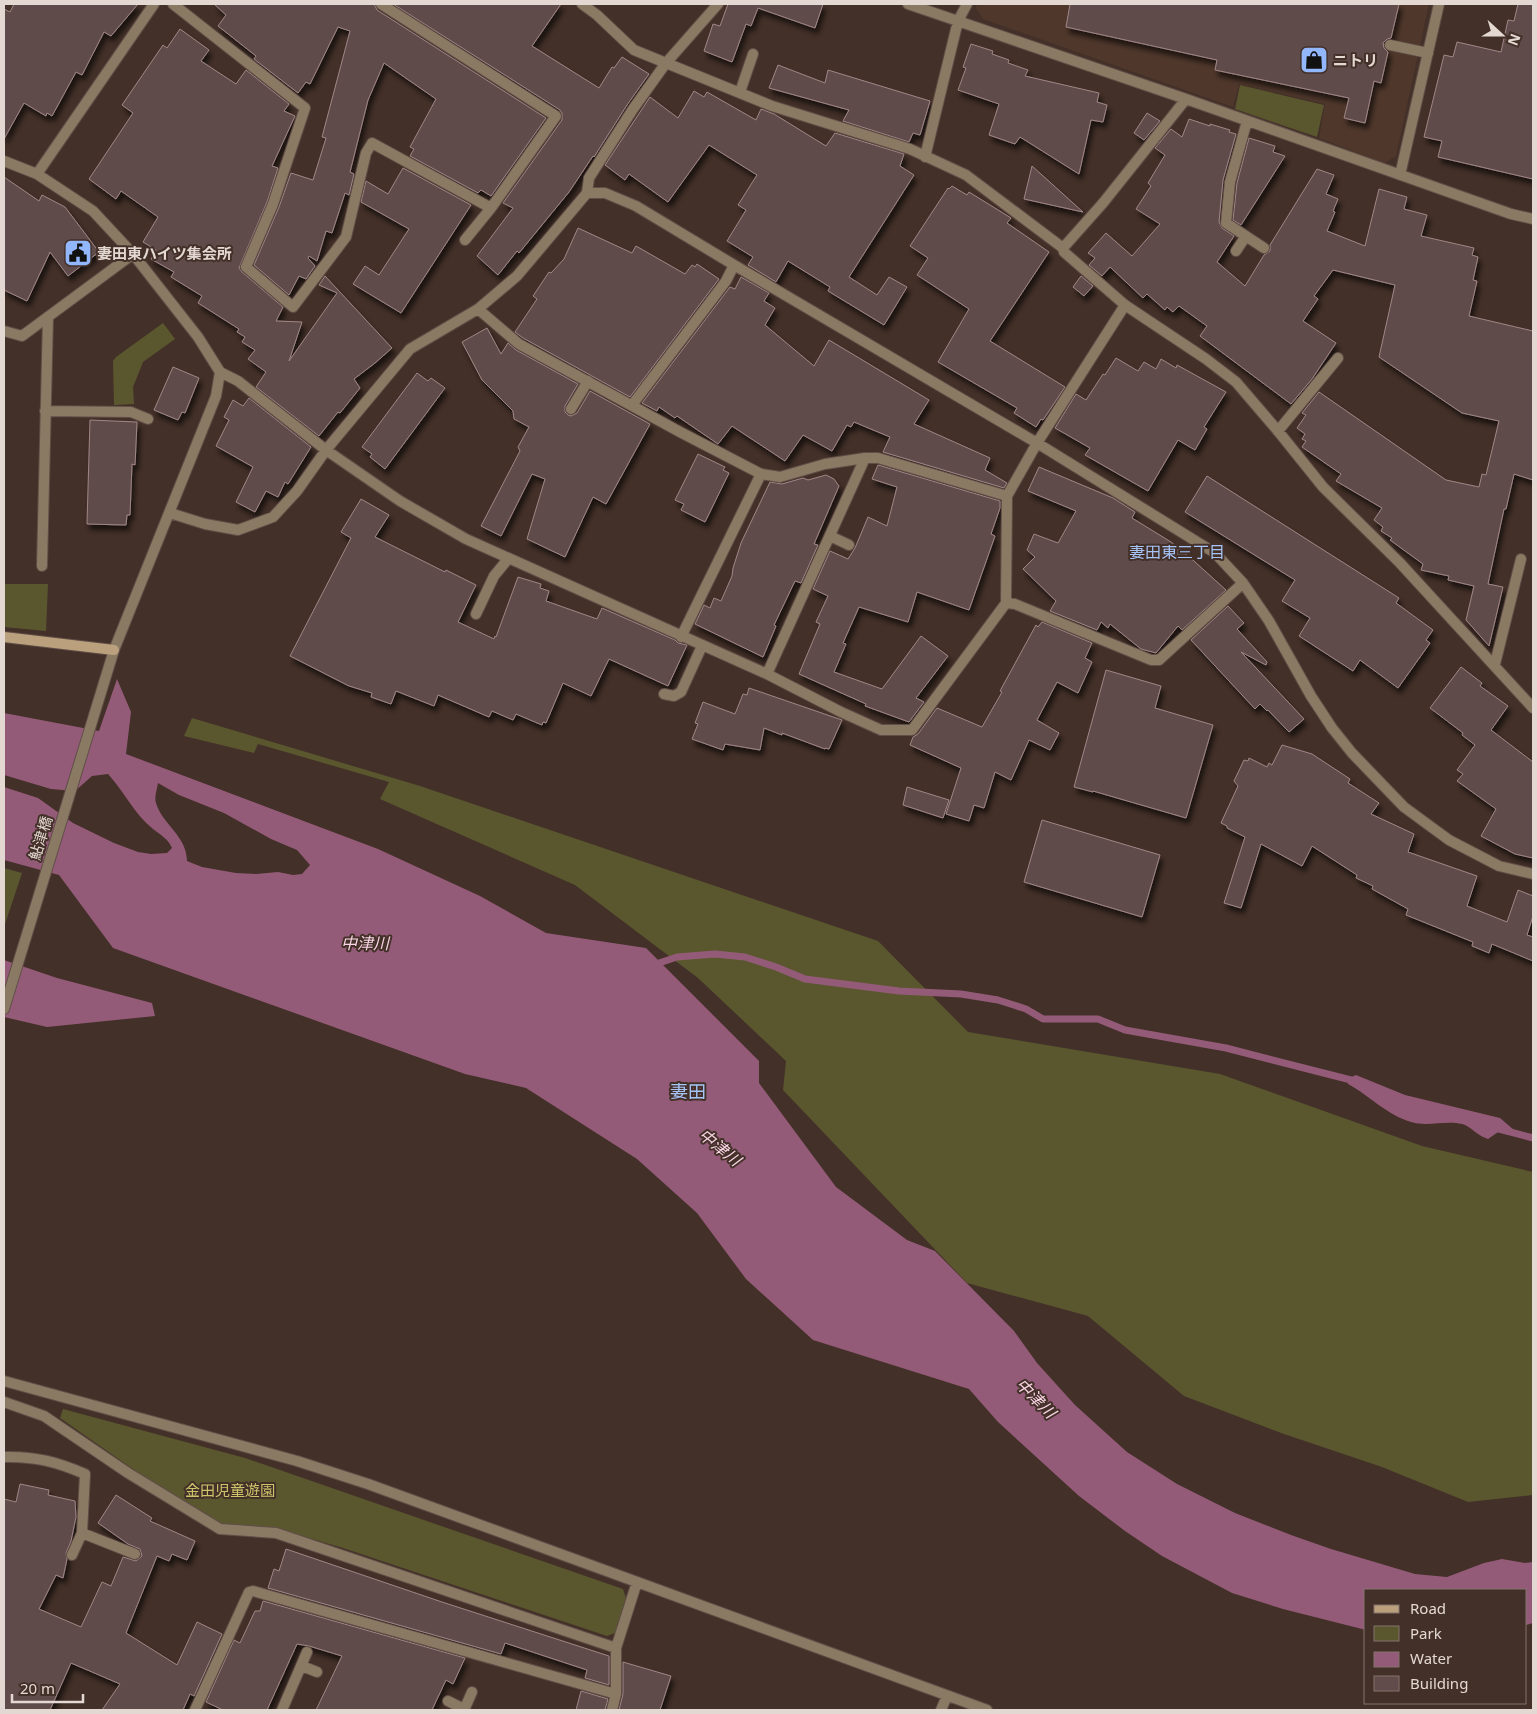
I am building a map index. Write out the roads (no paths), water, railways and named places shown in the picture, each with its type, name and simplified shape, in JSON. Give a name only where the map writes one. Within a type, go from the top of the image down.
[{"type":"street","points":[[37,174],[154,4]]},
{"type":"street","points":[[172,4],[305,108],[273,204],[246,267],[293,307],[346,237],[366,152],[372,143],[491,208]]},
{"type":"street","points":[[381,4],[556,116],[491,208],[465,240]]},
{"type":"street","points":[[582,4],[597,14],[634,50],[772,106],[910,149],[966,176],[1064,248],[1064,252],[1125,305],[1236,382],[1278,430],[1323,488],[1400,563],[1495,664],[1533,708]]},
{"type":"street","points":[[170,513],[205,524],[238,530],[273,517],[297,492],[326,450],[410,349],[478,309],[518,276],[587,193],[589,178],[633,109],[666,63],[718,4]]},
{"type":"street","points":[[908,4],[1186,99],[1511,214],[1533,219]]},
{"type":"street","points":[[925,157],[958,21],[967,4]]},
{"type":"street","points":[[1400,175],[1439,4]]},
{"type":"street","points":[[1390,45],[1428,53]]},
{"type":"street","points":[[740,92],[753,54]]},
{"type":"street","points":[[1064,248],[1103,204],[1186,99]]},
{"type":"street","points":[[1247,121],[1230,182],[1226,223],[1264,248]]},
{"type":"street","points":[[4,161],[37,174],[94,211],[133,254],[198,337],[220,372],[238,381],[326,450],[400,501],[466,539],[681,637],[768,674],[881,730],[912,730],[1006,603],[1007,496],[1037,442],[1125,305]]},
{"type":"street","points":[[587,193],[605,193],[636,206],[1037,442],[1215,553],[1243,583],[1269,621],[1311,696],[1332,728],[1352,753],[1404,807],[1449,840],[1499,866],[1533,874]]},
{"type":"street","points":[[1236,251],[1246,236]]},
{"type":"street","points":[[4,331],[22,336],[133,254]]},
{"type":"street","points":[[632,405],[726,281],[734,265]]},
{"type":"street","points":[[478,309],[519,344],[761,474],[780,477],[825,464],[878,458],[1007,496]]},
{"type":"street","points":[[42,566],[48,317]]},
{"type":"street","points":[[1278,430],[1338,358]]},
{"type":"street","name":"鮎津橋","points":[[4,1009],[114,650],[216,396],[220,372]]},
{"type":"street","points":[[571,409],[588,381]]},
{"type":"street","points":[[45,411],[131,412],[148,419]]},
{"type":"street","points":[[768,674],[865,458]]},
{"type":"street","points":[[681,637],[761,474]]},
{"type":"street","points":[[830,536],[849,545]]},
{"type":"street","points":[[476,614],[494,576],[508,558]]},
{"type":"street","points":[[1495,664],[1522,559]]},
{"type":"street","points":[[1006,603],[1015,604],[1151,660],[1159,660],[1243,583]]},
{"type":"street","points":[[4,638],[114,650]]},
{"type":"street","points":[[664,694],[674,696],[681,692],[702,646]]},
{"type":"street","points":[[4,1381],[297,1461],[377,1488],[987,1710]]},
{"type":"street","points":[[4,1402],[44,1416],[128,1473],[220,1530],[276,1533],[616,1648]]},
{"type":"street","points":[[4,1457],[26,1456],[61,1464],[85,1474],[82,1533],[72,1555]]},
{"type":"street","points":[[82,1533],[135,1554]]},
{"type":"street","points":[[612,1710],[616,1694],[616,1648],[637,1582]]},
{"type":"street","points":[[195,1710],[249,1592],[253,1590],[616,1694]]},
{"type":"street","points":[[282,1710],[307,1652]]},
{"type":"street","points":[[302,1666],[317,1672]]},
{"type":"street","points":[[448,1701],[464,1710],[472,1692]]},
{"type":"street","points":[[941,1710],[947,1696]]},
{"type":"water","name":"中津川","points":[[117,679],[131,712],[126,754],[378,849],[480,896],[546,933],[646,948],[759,1061],[759,1083],[836,1187],[907,1240],[935,1251],[1014,1331],[1037,1363],[1075,1405],[1127,1452],[1177,1484],[1235,1513],[1331,1549],[1415,1574],[1447,1577],[1484,1563],[1502,1559],[1525,1563],[1533,1562],[1533,1623],[1527,1625],[1527,1589],[1364,1589],[1364,1629],[1283,1609],[1232,1593],[1162,1556],[1079,1496],[998,1422],[969,1389],[813,1340],[746,1279],[697,1213],[637,1159],[526,1088],[465,1074],[113,948],[59,875],[4,860],[4,787],[38,798],[73,823],[114,843],[138,852],[151,854],[167,853],[172,848],[166,840],[146,823],[108,774],[92,776],[75,791],[51,789],[4,775],[4,713],[99,731]],"holes":[[[158,783],[179,795],[224,813],[271,839],[297,850],[310,865],[302,874],[293,875],[278,872],[256,874],[236,873],[202,867],[187,861],[183,844],[163,817],[155,801]]]},
{"type":"water","points":[[4,960],[57,978],[152,1003],[155,1016],[47,1027],[4,1017]]},
{"type":"water","points":[[1356,1075],[1405,1095],[1500,1118],[1514,1130],[1501,1130],[1488,1139],[1462,1124],[1424,1124],[1402,1119],[1348,1084],[1347,1079]]},
{"type":"waterway","points":[[653,965],[677,957],[715,954],[745,957],[805,979],[899,991],[961,994],[998,1000],[1026,1009],[1043,1019],[1098,1019],[1125,1030],[1226,1048],[1356,1082]]},
{"type":"waterway","points":[[1495,1128],[1533,1138]]},
{"type":"place","name":"ニトリ","points":[[1314,60]]},
{"type":"place","name":"妻田東ハイツ集会所","points":[[78,253]]},
{"type":"district","name":"妻田東三丁目","points":[[1177,552]]},
{"type":"district","name":"妻田","points":[[688,1091]]},
{"type":"park label","name":"金田児童遊園","points":[[230,1490]]}]
